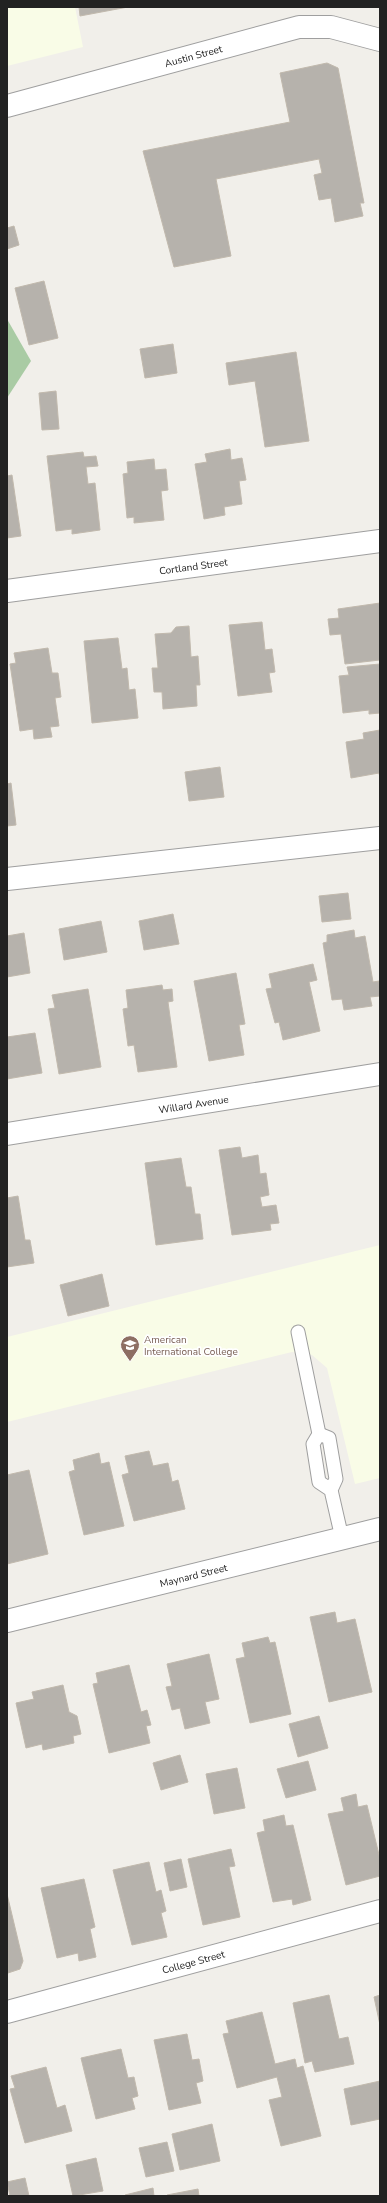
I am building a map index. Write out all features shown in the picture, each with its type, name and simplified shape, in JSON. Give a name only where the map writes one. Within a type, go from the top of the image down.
[{"type":"street","name":"Austin Street","points":[[7,106],[299,27],[330,27],[380,40]]},
{"type":"street","name":"Cortland Street","points":[[7,591],[380,542]]},
{"type":"street","points":[[7,879],[380,838]]},
{"type":"street","name":"Willard Avenue","points":[[7,1134],[380,1074]]},
{"type":"street","name":"Maynard Street","points":[[7,1621],[380,1529]]},
{"type":"street","name":"College Street","points":[[7,2012],[380,1911]]},
{"type":"lane","points":[[298,1332],[319,1434],[329,1438],[336,1479],[331,1490],[342,1538]]},
{"type":"shaded area","points":[[7,7],[75,7],[83,47],[7,66]]},
{"type":"shaded area","name":"American International College","points":[[380,1245],[380,1478],[355,1484],[327,1368],[312,1355],[292,1352],[7,1422],[7,1337]]},
{"type":"green space","points":[[7,319],[31,361],[7,398]]},
{"type":"building","points":[[79,7],[128,7],[80,16]]},
{"type":"building","points":[[327,63],[338,68],[364,203],[360,203],[363,216],[335,222],[331,198],[319,200],[314,175],[322,173],[319,159],[216,179],[231,256],[174,267],[143,151],[290,122],[280,73]]},
{"type":"building","points":[[14,226],[19,245],[7,249],[7,228]]},
{"type":"building","points":[[44,281],[58,338],[29,345],[15,288]]},
{"type":"building","points":[[173,344],[177,373],[145,378],[140,349]]},
{"type":"building","points":[[296,352],[309,441],[265,447],[255,381],[229,385],[226,363]]},
{"type":"building","points":[[56,391],[59,429],[42,430],[39,393]]},
{"type":"building","points":[[230,449],[231,460],[242,458],[246,480],[239,481],[242,504],[224,507],[225,515],[204,519],[195,464],[207,462],[205,454]]},
{"type":"building","points":[[83,452],[84,457],[96,456],[98,466],[86,467],[88,484],[95,483],[100,530],[72,534],[72,529],[56,531],[47,456]]},
{"type":"building","points":[[154,459],[155,470],[166,469],[168,490],[161,491],[164,520],[134,523],[134,517],[127,518],[123,474],[128,473],[127,462]]},
{"type":"building","points":[[12,475],[21,536],[7,538],[7,476]]},
{"type":"building","points":[[380,603],[380,660],[345,664],[341,634],[330,635],[328,619],[339,618],[338,609]]},
{"type":"building","points":[[262,622],[265,650],[272,649],[275,672],[269,673],[272,692],[238,696],[229,625]]},
{"type":"building","points":[[189,626],[191,657],[198,656],[200,685],[196,685],[197,706],[163,709],[162,692],[154,692],[152,668],[158,668],[155,634],[171,633],[176,627]]},
{"type":"building","points":[[118,638],[122,669],[127,668],[129,690],[135,689],[138,718],[92,723],[84,641]]},
{"type":"building","points":[[48,648],[52,673],[58,673],[61,697],[55,698],[59,726],[50,727],[52,737],[34,739],[33,729],[20,731],[10,664],[16,663],[14,653]]},
{"type":"building","points":[[380,664],[380,713],[369,714],[369,710],[343,713],[339,676],[349,675],[347,667]]},
{"type":"building","points":[[380,730],[380,778],[379,773],[351,778],[346,742],[364,739],[363,733]]},
{"type":"building","points":[[220,767],[224,797],[189,801],[185,772]]},
{"type":"building","points":[[11,783],[16,825],[7,826],[7,784]]},
{"type":"building","points":[[348,893],[351,919],[322,922],[319,896]]},
{"type":"building","points":[[173,914],[179,944],[144,950],[139,921]]},
{"type":"building","points":[[101,921],[107,952],[64,960],[59,929]]},
{"type":"building","points":[[354,930],[355,938],[365,936],[373,982],[379,981],[380,996],[370,997],[372,1006],[344,1010],[342,999],[332,1000],[323,943],[327,942],[327,935]]},
{"type":"building","points":[[24,933],[30,973],[7,977],[7,936]]},
{"type":"building","points":[[313,964],[317,980],[309,982],[320,1031],[283,1040],[279,1022],[275,1023],[266,989],[272,988],[269,974]]},
{"type":"building","points":[[236,973],[245,1024],[239,1025],[244,1055],[209,1061],[194,981]]},
{"type":"building","points":[[162,985],[163,990],[172,989],[173,1001],[168,1002],[177,1067],[138,1072],[134,1045],[128,1046],[123,1009],[128,1008],[126,990]]},
{"type":"building","points":[[88,989],[101,1067],[59,1074],[48,1009],[55,1008],[52,995]]},
{"type":"building","points":[[35,1033],[42,1073],[7,1079],[7,1037]]},
{"type":"building","points":[[240,1147],[242,1158],[258,1155],[260,1174],[266,1173],[269,1195],[260,1197],[262,1207],[276,1205],[279,1223],[270,1224],[271,1230],[232,1235],[219,1150]]},
{"type":"building","points":[[181,1158],[186,1187],[191,1187],[195,1214],[200,1214],[203,1239],[156,1245],[145,1163]]},
{"type":"building","points":[[18,1196],[25,1240],[30,1240],[34,1263],[7,1267],[7,1198]]},
{"type":"building","points":[[102,1274],[109,1306],[68,1316],[60,1285]]},
{"type":"building","points":[[149,1451],[153,1466],[168,1463],[172,1482],[178,1480],[185,1509],[134,1521],[122,1475],[129,1473],[125,1456]]},
{"type":"building","points":[[99,1453],[101,1464],[109,1462],[124,1526],[84,1535],[69,1472],[75,1470],[73,1460]]},
{"type":"building","points":[[29,1470],[48,1554],[7,1564],[7,1475]]},
{"type":"building","points":[[335,1612],[337,1623],[355,1619],[372,1692],[329,1702],[310,1617]]},
{"type":"building","points":[[268,1637],[270,1643],[275,1642],[291,1714],[250,1723],[236,1659],[245,1657],[242,1643]]},
{"type":"building","points":[[209,1654],[219,1699],[205,1702],[210,1723],[185,1729],[180,1708],[172,1710],[166,1687],[172,1686],[167,1664]]},
{"type":"building","points":[[129,1665],[141,1712],[147,1710],[151,1725],[146,1726],[150,1743],[109,1753],[93,1684],[98,1683],[96,1673]]},
{"type":"building","points":[[63,1685],[69,1712],[77,1716],[81,1734],[73,1736],[74,1743],[43,1750],[42,1744],[26,1748],[16,1703],[34,1699],[32,1692]]},
{"type":"building","points":[[319,1716],[328,1748],[298,1757],[289,1724]]},
{"type":"building","points":[[180,1755],[188,1782],[161,1790],[153,1763]]},
{"type":"building","points":[[308,1761],[316,1790],[286,1798],[277,1769]]},
{"type":"building","points":[[237,1768],[245,1808],[214,1814],[206,1774]]},
{"type":"building","points":[[356,1794],[358,1807],[367,1805],[380,1859],[380,1876],[346,1885],[328,1814],[344,1811],[341,1798]]},
{"type":"building","points":[[284,1815],[286,1826],[293,1825],[311,1900],[293,1905],[292,1899],[273,1902],[257,1833],[265,1831],[263,1820]]},
{"type":"building","points":[[231,1849],[235,1866],[229,1867],[240,1917],[203,1925],[188,1859]]},
{"type":"building","points":[[181,1859],[187,1887],[170,1891],[164,1863]]},
{"type":"building","points":[[149,1862],[156,1892],[161,1890],[166,1911],[161,1913],[167,1937],[132,1945],[113,1870]]},
{"type":"building","points":[[84,1879],[95,1927],[90,1929],[96,1957],[79,1961],[78,1953],[57,1958],[41,1888]]},
{"type":"building","points":[[7,1894],[23,1961],[20,1969],[8,1973]]},
{"type":"building","points":[[329,1995],[339,2039],[348,2037],[354,2064],[315,2072],[312,2061],[305,2063],[293,2003]]},
{"type":"building","points":[[380,1995],[380,2025],[374,1997]]},
{"type":"building","points":[[262,2012],[275,2064],[295,2059],[297,2068],[303,2066],[321,2136],[281,2146],[269,2100],[282,2097],[277,2077],[237,2088],[223,2034],[229,2033],[226,2021]]},
{"type":"building","points":[[187,2034],[192,2060],[199,2059],[203,2081],[196,2083],[201,2103],[169,2110],[154,2040]]},
{"type":"building","points":[[121,2049],[128,2078],[134,2077],[138,2096],[132,2098],[135,2109],[96,2119],[81,2058]]},
{"type":"building","points":[[46,2067],[57,2108],[65,2105],[72,2131],[25,2143],[10,2089],[15,2088],[11,2076]]},
{"type":"building","points":[[380,2081],[380,2119],[351,2125],[344,2089]]},
{"type":"building","points":[[212,2124],[220,2161],[180,2170],[172,2134]]},
{"type":"building","points":[[167,2142],[174,2171],[146,2177],[139,2148]]},
{"type":"building","points":[[96,2158],[103,2191],[73,2196],[66,2165]]},
{"type":"building","points":[[25,2178],[29,2196],[10,2196],[7,2182]]},
{"type":"building","points":[[153,2188],[154,2196],[125,2196],[125,2195]]},
{"type":"building","points":[[198,2189],[199,2196],[167,2196],[167,2195]]},
{"type":"place","name":"American International College","points":[[130,1362]]}]
